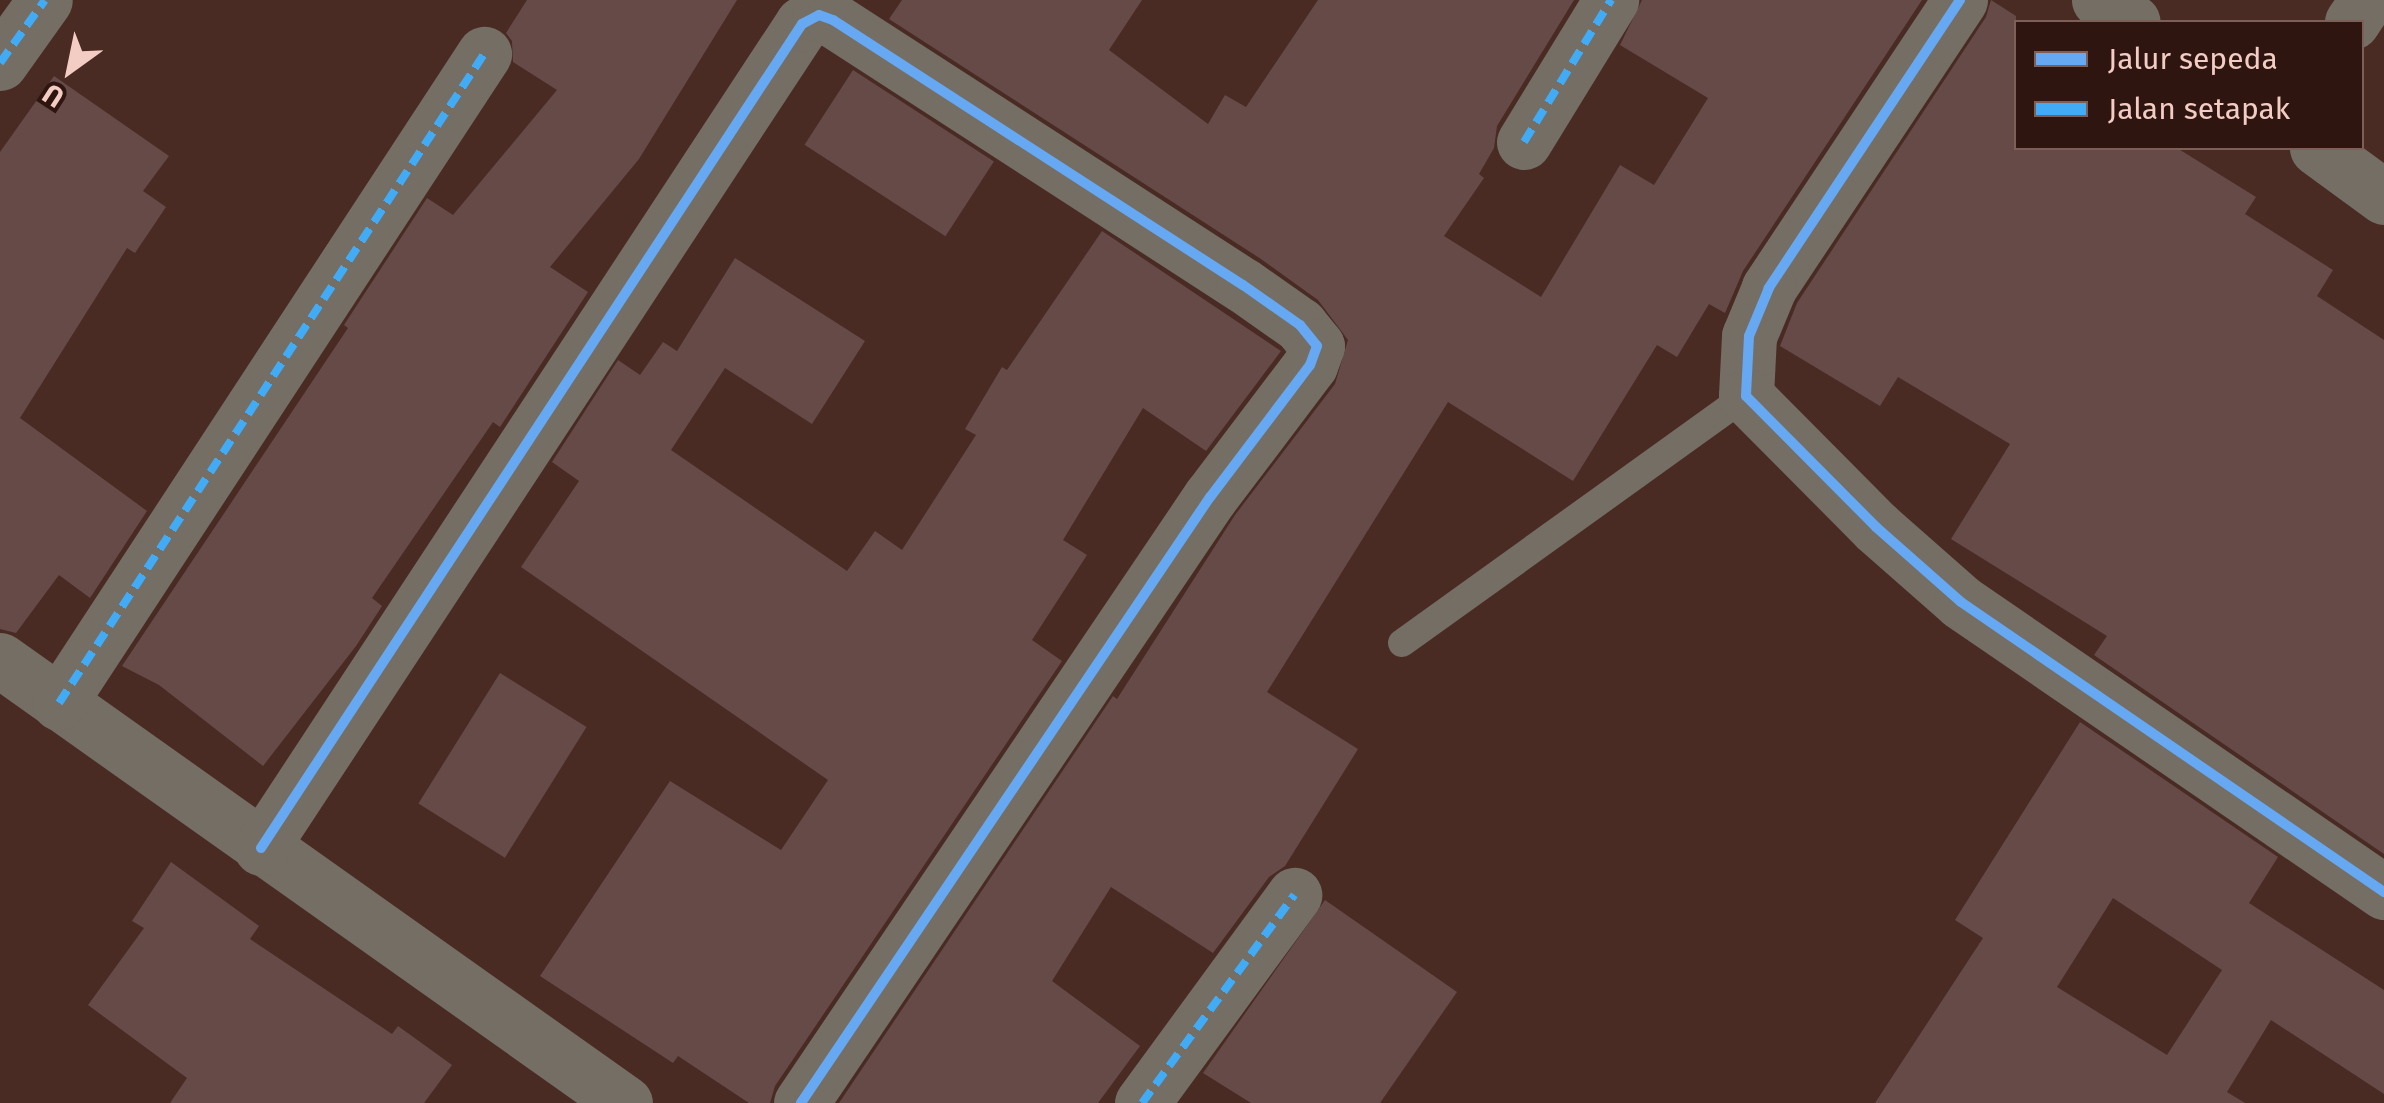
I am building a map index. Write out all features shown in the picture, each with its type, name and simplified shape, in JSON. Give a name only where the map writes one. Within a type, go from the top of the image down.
[{"type":"street","points":[[0,63],[45,0]]},
{"type":"street","points":[[1524,142],[1611,0]]},
{"type":"street","points":[[1960,0],[1768,288],[1749,336],[1746,396],[1876,526],[1962,602],[2384,892]]},
{"type":"street","points":[[2099,0],[2129,20]]},
{"type":"street","points":[[261,848],[802,24],[820,15],[833,20],[1243,285],[1300,325],[1317,346],[1310,365],[1210,497],[801,1103]]},
{"type":"street","points":[[59,702],[484,54]]},
{"type":"street","points":[[2319,150],[2384,197]]},
{"type":"street","points":[[0,660],[625,1103]]},
{"type":"street","points":[[1142,1103],[1294,895]]},
{"type":"lane","points":[[1402,643],[1746,396]]},
{"type":"building","points":[[527,0],[737,0],[639,159],[550,267],[588,292],[500,427],[493,422],[372,598],[382,606],[356,646],[263,766],[159,685],[122,666],[348,328],[344,325],[427,198],[453,215],[557,90],[513,62],[512,41],[506,33]]},
{"type":"building","points":[[902,0],[1142,0],[1109,50],[1208,124],[1225,95],[1246,107],[1318,0],[1574,0],[1497,126],[1494,148],[1479,174],[1484,178],[1444,236],[1541,297],[1620,165],[1654,185],[1708,98],[1620,45],[1642,0],[1922,0],[1743,271],[1725,313],[1709,304],[1677,357],[1657,345],[1573,481],[1448,402],[1267,692],[1358,749],[1285,866],[1269,877],[1213,953],[1111,887],[1052,981],[1140,1046],[1098,1103],[839,1103],[1113,696],[1117,699],[1235,515],[1335,384],[1348,340],[1318,300],[1261,259],[889,19]]},
{"type":"building","points":[[1991,0],[2016,16],[2014,150],[2180,150],[2256,197],[2245,214],[2333,270],[2317,296],[2384,340],[2384,854],[2094,655],[2107,636],[1951,539],[2010,444],[1898,377],[1880,406],[1780,346],[1797,303],[1986,17]]},
{"type":"building","points":[[853,70],[994,161],[945,236],[805,145]]},
{"type":"building","points":[[54,76],[169,156],[143,191],[166,207],[135,253],[127,248],[20,418],[147,511],[90,598],[59,575],[16,633],[0,629],[0,152]]},
{"type":"building","points":[[1102,231],[1281,351],[1206,451],[1143,408],[1063,540],[1087,555],[1032,640],[1062,661],[775,1086],[770,1103],[749,1103],[678,1056],[673,1063],[540,976],[670,781],[781,850],[828,780],[521,567],[579,481],[552,462],[618,360],[640,375],[663,342],[677,351],[735,258],[865,341],[812,424],[725,368],[671,450],[847,571],[875,531],[902,550],[976,435],[965,429],[1002,367],[1007,370]]},
{"type":"building","points":[[500,673],[587,727],[505,858],[418,804]]},
{"type":"building","points":[[2080,722],[2278,857],[2249,903],[2384,990],[2384,1094],[2271,1020],[2227,1092],[2245,1103],[1875,1103],[1983,938],[1955,920]],"holes":[[[2113,898],[2222,970],[2167,1055],[2057,987]]]},
{"type":"building","points":[[171,862],[259,926],[250,939],[392,1034],[398,1026],[452,1065],[424,1103],[170,1103],[187,1078],[88,1005],[144,928],[132,921]]},
{"type":"building","points":[[1325,900],[1457,992],[1380,1103],[1251,1103],[1203,1073]]},
{"type":"marked path","points":[[0,63],[45,0]]},
{"type":"marked path","points":[[1524,142],[1611,0]]},
{"type":"marked path","points":[[59,703],[484,54]]},
{"type":"marked path","points":[[1142,1103],[1294,895]]},
{"type":"cycle path","points":[[1960,0],[1769,288],[1749,336],[1746,396],[1876,527],[1961,602],[2384,892]]},
{"type":"cycle path","points":[[261,848],[802,24],[819,15],[833,20],[1243,285],[1300,325],[1317,346],[1310,365],[1210,497],[801,1103]]}]
